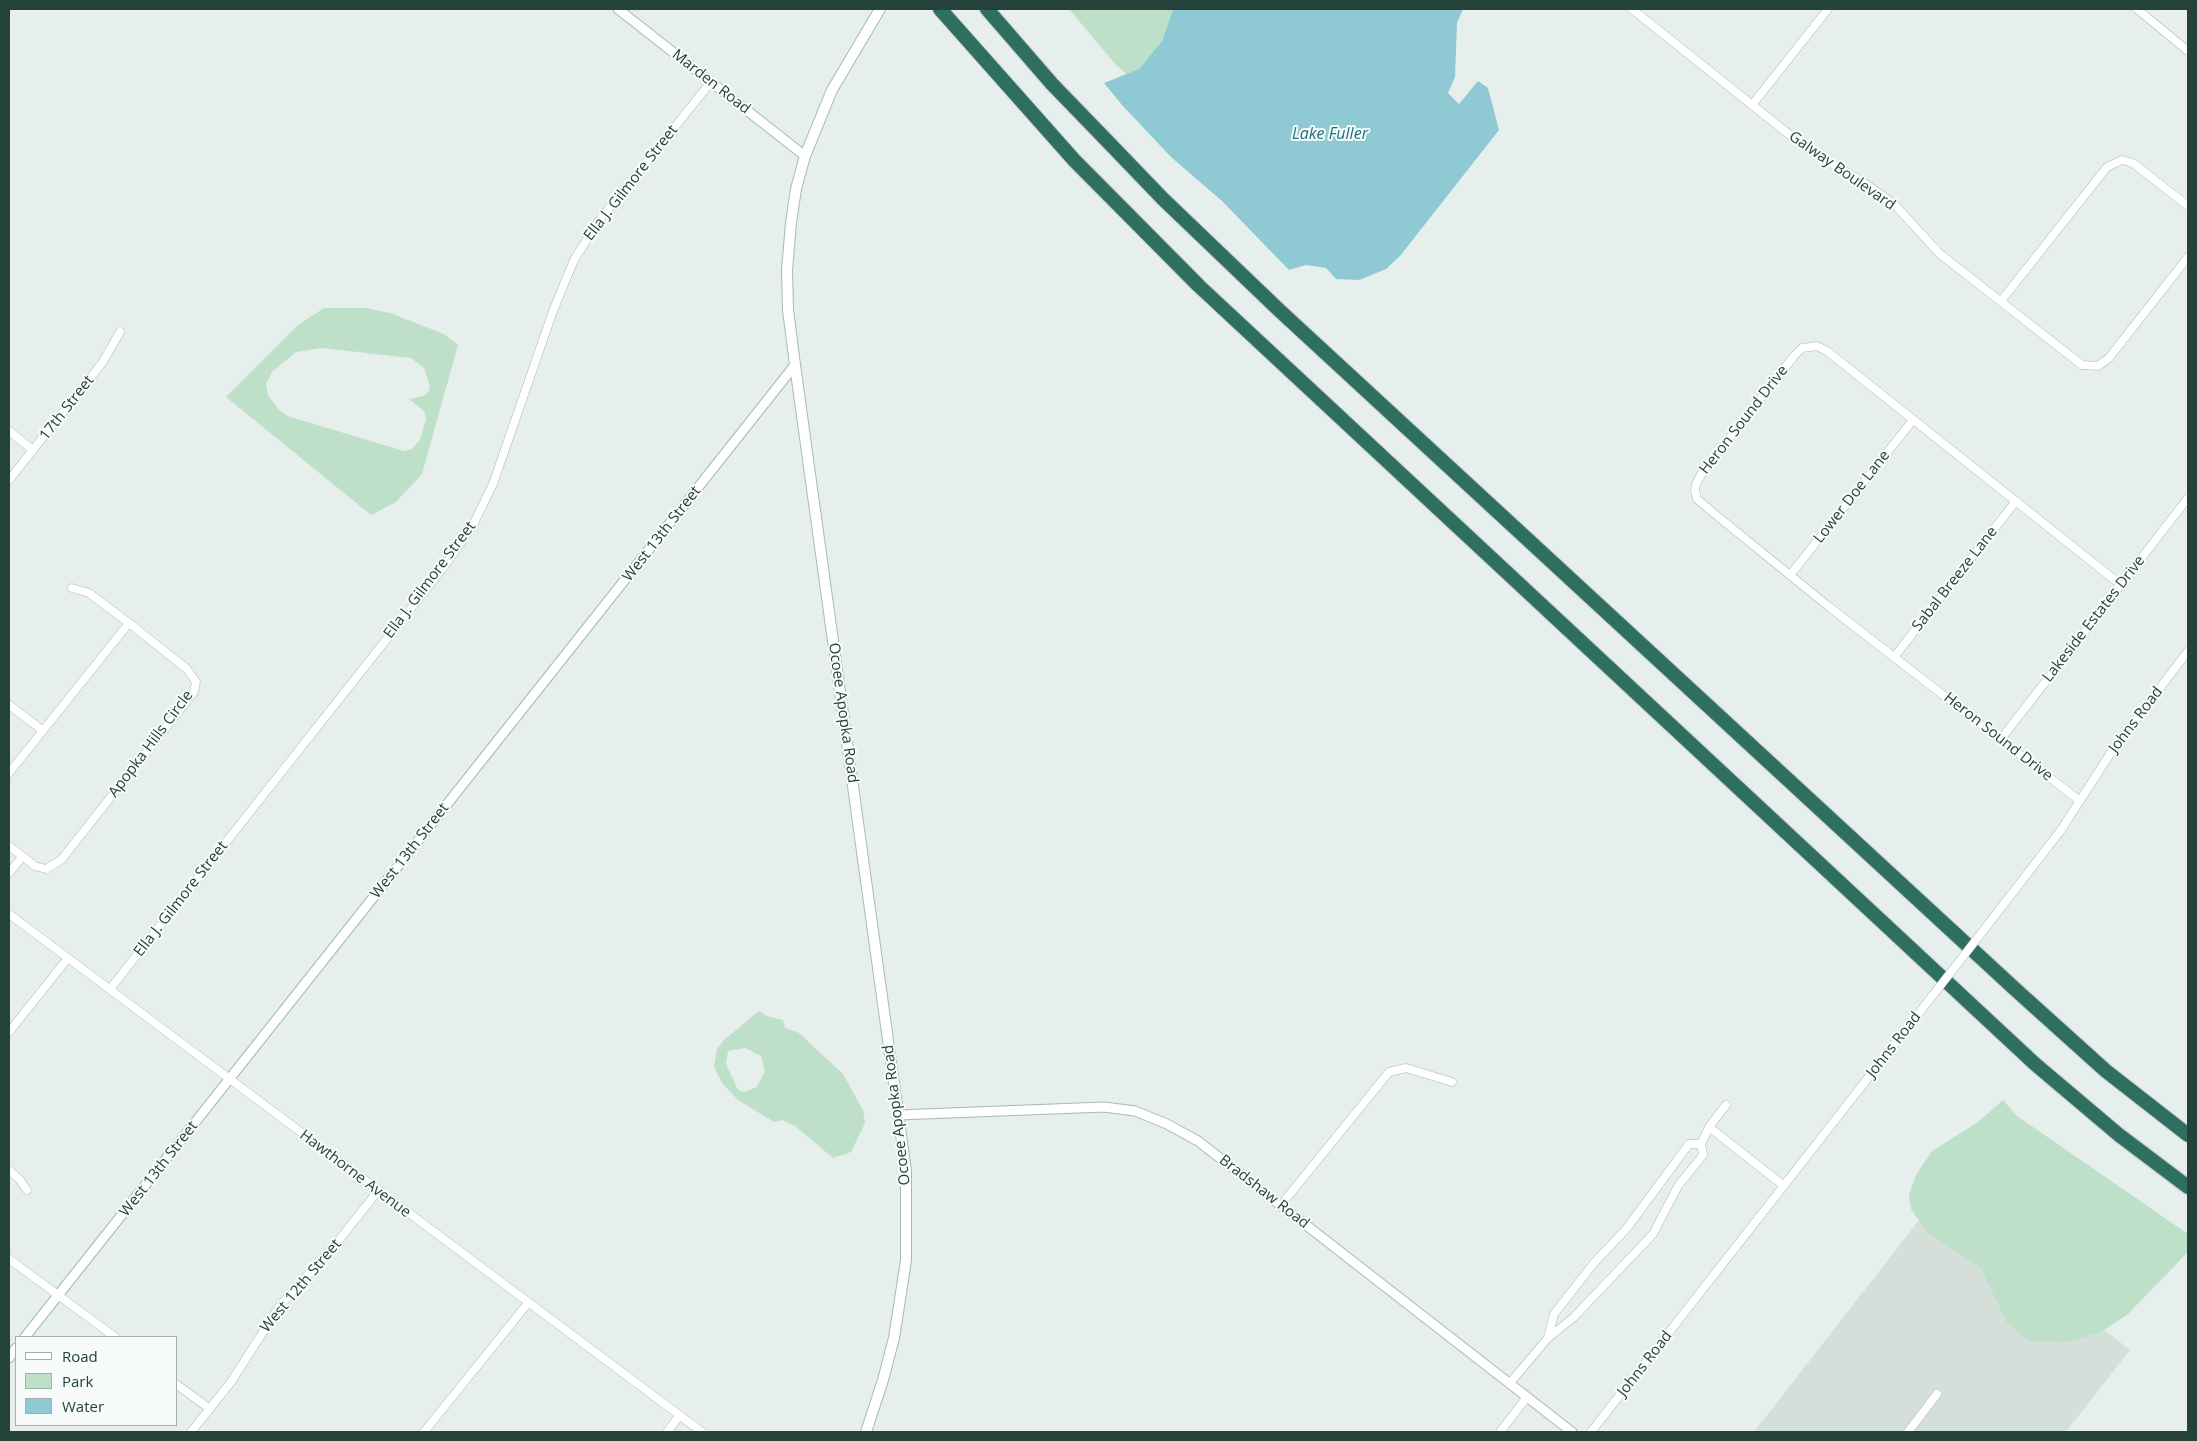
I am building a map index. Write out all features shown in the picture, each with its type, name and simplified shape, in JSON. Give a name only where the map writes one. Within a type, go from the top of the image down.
[{"type":"highway","points":[[940,9],[1074,160],[1199,286],[2035,1064],[2119,1135],[2188,1187]]},
{"type":"highway","points":[[987,9],[1052,84],[1113,148],[1170,206],[1280,311],[2016,990],[2106,1071],[2188,1135]]},
{"type":"main road","name":"Ocoee Apopka Road","points":[[866,1432],[894,1338],[906,1260],[906,1171],[795,365],[788,310],[787,270],[796,189],[805,156],[832,90],[880,9]]},
{"type":"street","name":"Marden Road","points":[[618,9],[805,156]]},
{"type":"street","name":"Galway Boulevard","points":[[1632,9],[1806,148],[1863,182],[1894,204],[1940,254],[2082,365],[2098,366],[2109,358],[2188,257]]},
{"type":"street","points":[[1752,104],[1828,9]]},
{"type":"street","points":[[2137,9],[2188,51]]},
{"type":"street","name":"Ella J. Gilmore Street","points":[[110,989],[441,571],[472,527],[493,484],[553,311],[574,260],[598,222],[711,82]]},
{"type":"street","points":[[2001,301],[2107,167],[2122,160],[2133,163],[2188,206]]},
{"type":"street","name":"17th Street","points":[[9,480],[102,363],[120,332]]},
{"type":"street","name":"Heron Sound Drive","points":[[2080,801],[1828,606],[1698,499],[1695,491],[1696,484],[1719,450],[1795,355],[1802,348],[1817,346],[1827,351],[2120,585]]},
{"type":"street","name":"West 13th Street","points":[[26,1336],[795,365]]},
{"type":"street","name":"Lower Doe Lane","points":[[1791,574],[1913,420]]},
{"type":"street","points":[[9,431],[33,450]]},
{"type":"street","name":"Lakeside Estates Drive","points":[[2001,739],[2188,498]]},
{"type":"street","name":"Sabal Breeze Lane","points":[[1895,656],[2016,502]]},
{"type":"street","points":[[9,773],[129,623],[89,594],[72,588]]},
{"type":"street","name":"Apopka Hills Circle","points":[[9,846],[35,866],[46,868],[61,860],[194,692],[196,682],[188,669],[129,623]]},
{"type":"street","name":"Johns Road","points":[[1592,1432],[2061,830],[2112,751],[2188,650]]},
{"type":"street","points":[[9,705],[42,730]]},
{"type":"street","points":[[9,873],[22,856]]},
{"type":"street","name":"Hawthorne Avenue","points":[[9,914],[702,1432]]},
{"type":"street","points":[[9,1032],[68,958]]},
{"type":"street","points":[[1281,1205],[1389,1072],[1406,1068],[1452,1082]]},
{"type":"street","points":[[1510,1383],[1548,1338],[1574,1318],[1653,1234],[1678,1186],[1703,1156],[1701,1144],[1709,1127],[1726,1105]]},
{"type":"street","name":"Bradshaw Road","points":[[898,1115],[1104,1107],[1135,1111],[1167,1124],[1198,1141],[1572,1432]]},
{"type":"street","points":[[1709,1127],[1784,1186]]},
{"type":"street","points":[[1548,1338],[1554,1314],[1594,1263],[1627,1228],[1689,1144],[1701,1144]]},
{"type":"street","points":[[9,1170],[27,1190]]},
{"type":"street","name":"West 12th Street","points":[[191,1432],[231,1382],[279,1307],[339,1240],[378,1191]]},
{"type":"street","points":[[9,1259],[114,1336]]},
{"type":"street","points":[[424,1432],[528,1302]]},
{"type":"street","points":[[178,1385],[210,1409]]},
{"type":"street","points":[[1908,1432],[1937,1394]]},
{"type":"street","points":[[1500,1432],[1527,1397]]},
{"type":"street","points":[[667,1432],[680,1415]]},
{"type":"shaded area","points":[[1937,1197],[2130,1350],[2066,1432],[1754,1432]]},
{"type":"green space","points":[[1069,9],[1173,9],[1162,41],[1139,69],[1127,74],[1116,65]]},
{"type":"green space","points":[[324,308],[366,308],[390,313],[444,334],[458,345],[422,474],[396,502],[371,515],[226,397],[298,325]],"holes":[[[322,348],[411,358],[424,368],[430,386],[429,391],[424,396],[409,399],[424,411],[426,419],[420,440],[412,449],[404,451],[287,416],[278,409],[268,395],[266,384],[272,372],[296,352]]]},
{"type":"green space","points":[[759,1011],[767,1016],[783,1020],[785,1028],[799,1033],[843,1074],[863,1110],[865,1123],[851,1152],[833,1158],[795,1126],[782,1120],[774,1122],[738,1100],[722,1083],[714,1067],[717,1049],[724,1040]],"holes":[[[745,1048],[761,1056],[765,1071],[757,1087],[744,1092],[738,1090],[726,1064],[728,1051]]]},
{"type":"green space","points":[[2003,1100],[2017,1116],[2188,1234],[2188,1252],[2128,1314],[2101,1332],[2068,1342],[2029,1341],[2007,1323],[1981,1268],[1928,1233],[1911,1209],[1909,1195],[1916,1175],[1932,1151],[1978,1122]]},
{"type":"water","name":"Lake Fuller","points":[[1173,9],[1463,9],[1457,23],[1455,77],[1448,93],[1459,104],[1478,81],[1488,88],[1499,130],[1400,256],[1386,269],[1359,280],[1336,279],[1326,268],[1306,265],[1289,270],[1222,201],[1171,157],[1104,83],[1139,69],[1162,41]]}]
